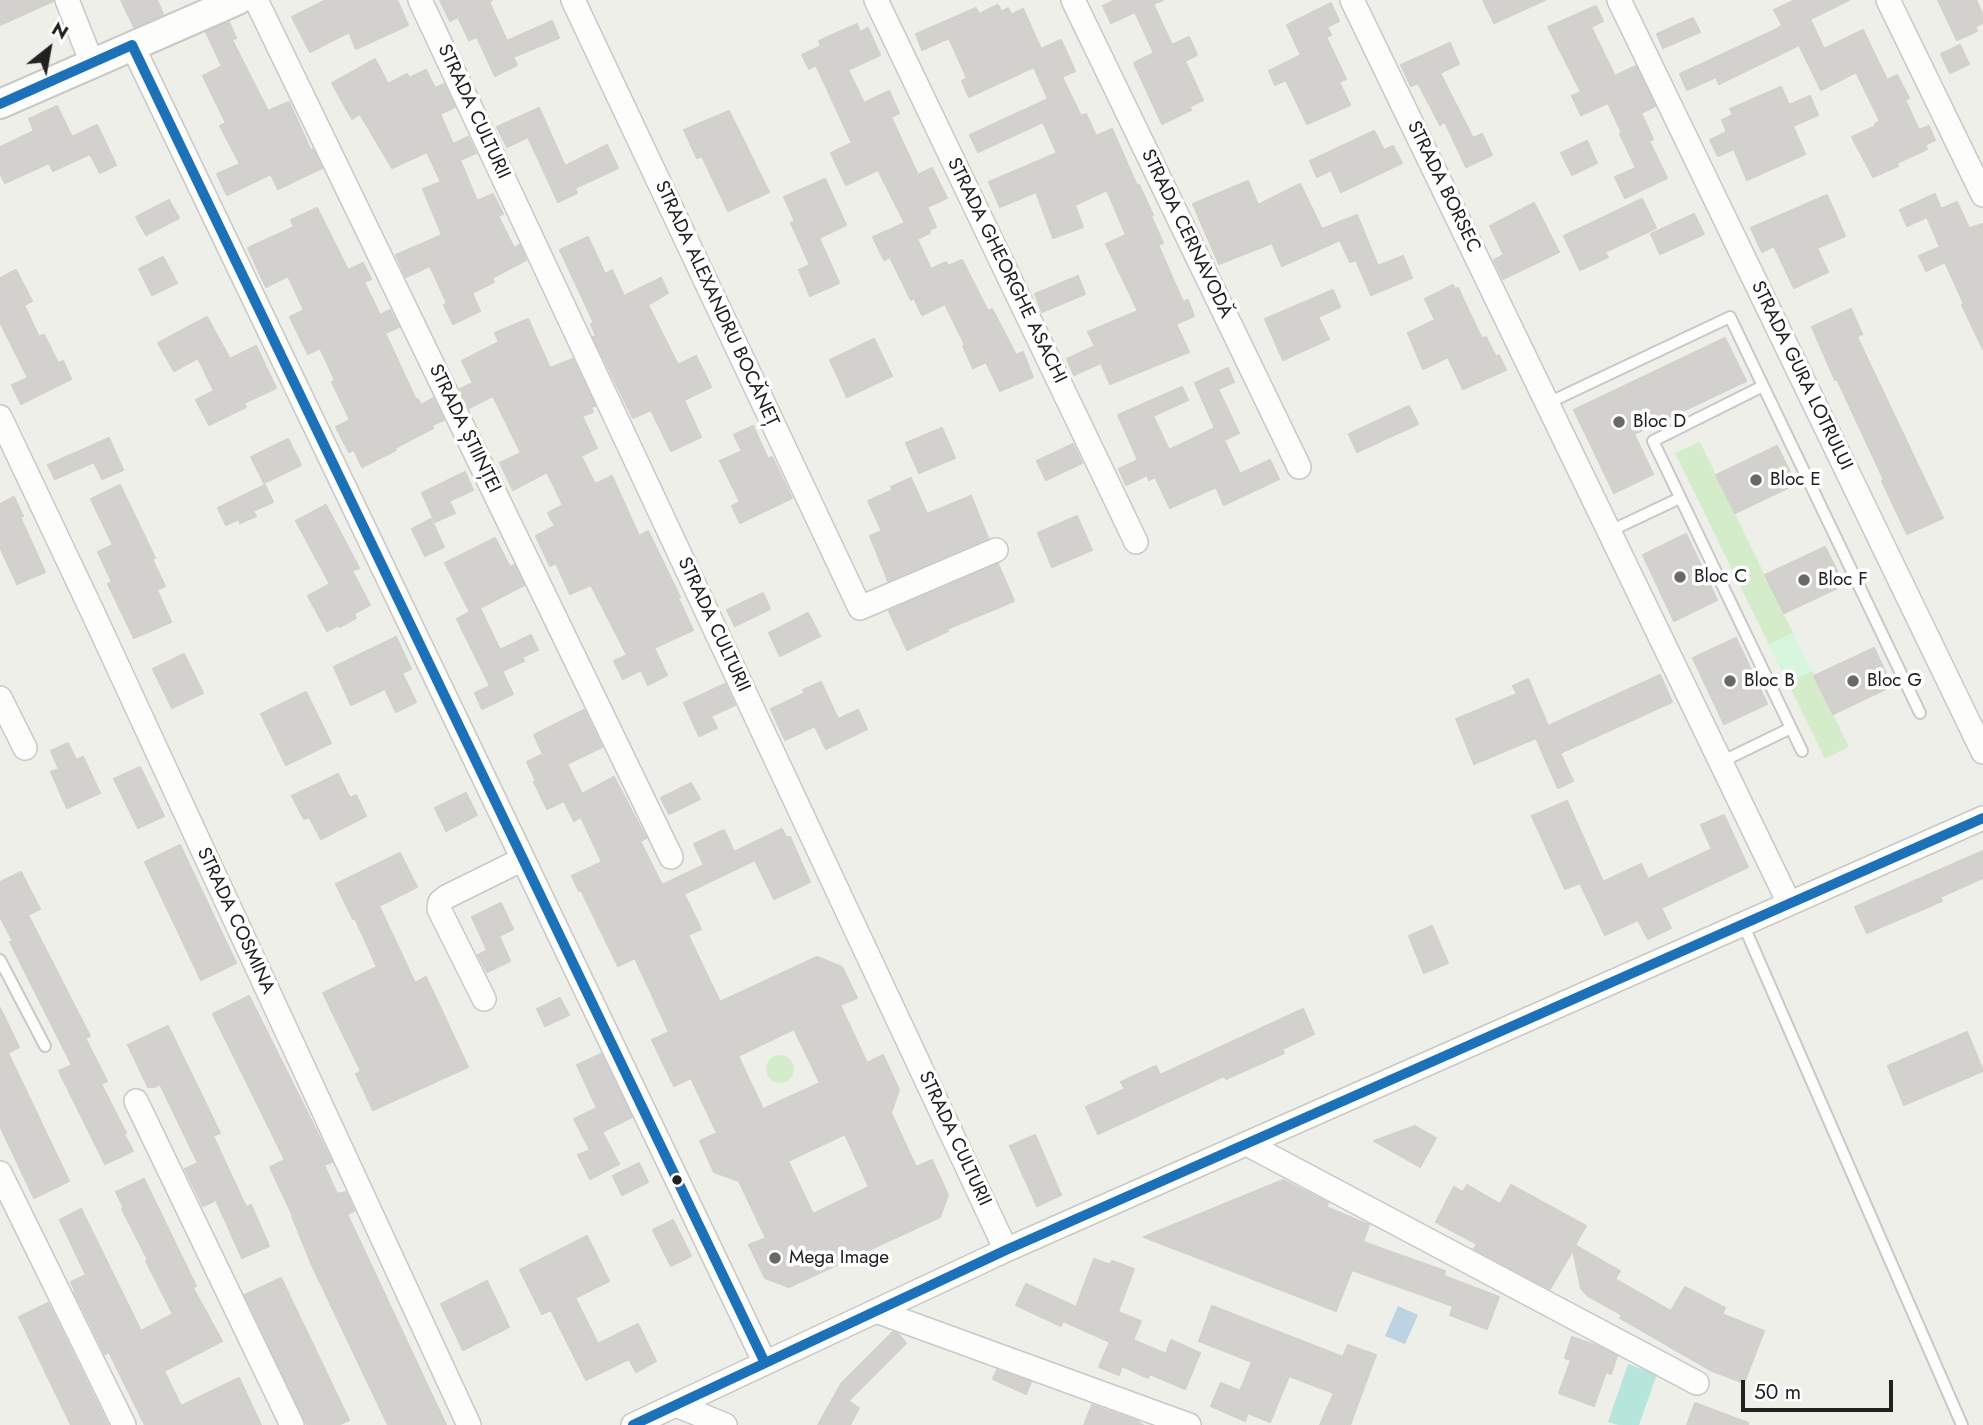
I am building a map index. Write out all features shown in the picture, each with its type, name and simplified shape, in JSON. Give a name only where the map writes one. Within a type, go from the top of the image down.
[{"type":"street","points":[[66,0],[92,63]]},
{"type":"street","points":[[0,104],[238,0]]},
{"type":"street","name":"STRADA ȘTIINȚEI","points":[[256,0],[671,858]]},
{"type":"street","name":"STRADA CULTURII","points":[[420,0],[1006,1250]]},
{"type":"street","name":"STRADA ALEXANDRU BOCĂNEȚ","points":[[573,0],[860,608],[996,550]]},
{"type":"street","name":"STRADA GHEORGHE ASACHI","points":[[876,0],[1136,542]]},
{"type":"street","name":"STRADA CERNAVODĂ","points":[[1073,0],[1298,467]]},
{"type":"street","name":"STRADA BORSEC","points":[[1352,0],[1789,903]]},
{"type":"street","name":"STRADA GURA LOTRULUI","points":[[1619,0],[1983,752]]},
{"type":"street","points":[[1888,0],[1983,195]]},
{"type":"street","points":[[132,45],[765,1363]]},
{"type":"street","name":"STRADA COSMINA","points":[[0,417],[469,1425]]},
{"type":"street","points":[[0,698],[25,748]]},
{"type":"street","points":[[633,1425],[1006,1250],[1983,818]]},
{"type":"street","points":[[484,999],[439,909],[440,902],[523,859]]},
{"type":"street","points":[[135,1101],[292,1425]]},
{"type":"street","points":[[1247,1144],[1697,1383]]},
{"type":"street","points":[[0,1173],[124,1425]]},
{"type":"street","points":[[876,1311],[1189,1425]]},
{"type":"street","points":[[676,1405],[725,1425]]},
{"type":"lane","points":[[1548,403],[1730,317],[1920,713]]},
{"type":"lane","points":[[1763,386],[1653,441],[1802,751]]},
{"type":"lane","points":[[1610,531],[1680,498]]},
{"type":"lane","points":[[1721,762],[1791,728]]},
{"type":"lane","points":[[1742,924],[1962,1425]]},
{"type":"lane","points":[[0,960],[45,1046]]},
{"type":"green space","points":[[1700,442],[1793,633],[1769,645],[1675,453]]},
{"type":"green space","points":[[1793,633],[1812,671],[1788,683],[1769,645]]},
{"type":"green space","points":[[1812,671],[1849,747],[1825,759],[1788,683]]},
{"type":"green space","points":[[780,1055],[790,1059],[794,1069],[790,1079],[780,1083],[770,1079],[766,1069],[770,1059]]},
{"type":"shaded area","points":[[1398,1306],[1418,1315],[1405,1344],[1385,1336]]},
{"type":"shaded area","points":[[1628,1364],[1657,1374],[1639,1425],[1608,1422]]},
{"type":"building","points":[[0,0],[53,0],[53,1],[0,25]]},
{"type":"building","points":[[121,0],[157,0],[163,14],[134,27]]},
{"type":"building","points":[[326,0],[397,0],[408,25],[356,49],[349,32],[310,52],[292,17]]},
{"type":"building","points":[[440,0],[492,0],[489,2],[507,41],[552,21],[559,38],[513,57],[517,65],[495,76],[477,37],[469,40],[458,17],[450,21]]},
{"type":"building","points":[[1115,0],[1163,0],[1153,4],[1172,45],[1189,37],[1197,55],[1185,61],[1203,100],[1189,107],[1191,110],[1162,124],[1134,63],[1154,53],[1135,12],[1111,23],[1103,6]]},
{"type":"building","points":[[1483,0],[1545,0],[1494,23]]},
{"type":"building","points":[[1795,0],[1849,0],[1810,19],[1824,49],[1863,30],[1887,80],[1897,75],[1909,98],[1905,100],[1919,130],[1929,126],[1935,140],[1925,145],[1927,149],[1873,177],[1852,137],[1876,126],[1880,121],[1856,72],[1821,90],[1799,45],[1719,84],[1716,77],[1687,90],[1680,74],[1775,30],[1782,25],[1774,10]]},
{"type":"building","points":[[1938,0],[1976,0],[1983,23],[1975,27],[1977,31],[1957,40]]},
{"type":"building","points":[[1331,3],[1339,21],[1327,27],[1331,35],[1326,37],[1346,79],[1339,82],[1350,105],[1307,124],[1286,80],[1275,85],[1269,71],[1301,55],[1287,25]]},
{"type":"building","points":[[998,5],[1001,12],[1008,8],[1011,15],[1023,9],[1041,49],[1061,40],[1075,71],[1062,77],[1081,116],[1086,114],[1096,136],[1112,129],[1153,215],[1151,216],[1163,243],[1158,245],[1183,302],[1188,300],[1194,316],[1176,324],[1189,352],[1110,384],[1101,363],[1074,375],[1067,359],[1095,346],[1088,332],[1138,311],[1106,244],[1126,235],[1107,190],[1075,205],[1083,227],[1053,238],[1036,192],[1000,207],[989,182],[1057,153],[1043,122],[978,152],[970,135],[1048,99],[1034,67],[969,97],[962,81],[967,78],[949,38],[922,50],[916,34],[976,8],[979,14]]},
{"type":"building","points":[[1596,6],[1603,21],[1591,27],[1615,76],[1636,66],[1655,106],[1641,113],[1653,139],[1649,141],[1667,178],[1625,198],[1615,177],[1636,168],[1620,134],[1622,133],[1608,103],[1581,115],[1572,96],[1581,92],[1548,27]]},
{"type":"building","points":[[1693,18],[1700,32],[1663,48],[1657,34]]},
{"type":"building","points":[[229,22],[236,38],[232,40],[268,111],[289,102],[311,151],[313,149],[322,168],[278,189],[271,174],[227,195],[217,174],[240,164],[220,126],[226,123],[203,76],[222,66],[206,32]]},
{"type":"building","points":[[857,24],[860,32],[868,28],[880,55],[848,70],[864,103],[889,91],[899,113],[891,117],[918,175],[932,168],[947,198],[927,207],[936,227],[917,239],[931,269],[946,262],[948,266],[962,260],[988,311],[992,309],[1016,355],[1023,352],[1033,377],[1000,391],[986,362],[973,368],[945,304],[922,315],[914,298],[911,300],[890,257],[884,260],[873,237],[905,223],[878,170],[846,185],[831,153],[852,143],[816,65],[809,69],[802,55],[821,46],[819,41]]},
{"type":"building","points":[[1450,43],[1459,64],[1440,73],[1473,138],[1482,134],[1492,155],[1466,167],[1445,122],[1440,125],[1418,83],[1411,86],[1401,65]]},
{"type":"building","points":[[1960,45],[1969,64],[1950,73],[1941,54]]},
{"type":"building","points":[[375,59],[388,84],[407,74],[409,78],[426,70],[435,88],[444,84],[455,107],[440,114],[453,144],[468,137],[476,153],[460,160],[477,201],[493,194],[503,214],[498,216],[514,248],[520,245],[526,260],[492,278],[494,282],[472,293],[480,311],[453,324],[444,305],[447,303],[430,266],[406,277],[396,255],[442,235],[423,189],[441,182],[427,152],[392,168],[360,114],[352,119],[332,83]]},
{"type":"building","points":[[1781,87],[1789,105],[1810,96],[1818,115],[1793,126],[1805,154],[1747,180],[1734,149],[1718,156],[1710,140],[1727,132],[1722,120],[1733,115],[1730,109]]},
{"type":"building","points":[[57,106],[72,137],[97,125],[116,165],[100,173],[90,154],[53,171],[49,163],[5,183],[0,173],[0,147],[34,131],[29,119]]},
{"type":"building","points":[[539,108],[565,166],[607,145],[618,168],[575,188],[577,193],[558,202],[528,137],[507,147],[497,127]]},
{"type":"building","points":[[729,111],[769,192],[728,211],[702,156],[697,158],[684,130]]},
{"type":"building","points":[[1374,131],[1384,150],[1393,146],[1402,163],[1341,192],[1331,170],[1317,177],[1310,161]]},
{"type":"building","points":[[1587,141],[1597,163],[1572,175],[1561,153]]},
{"type":"building","points":[[825,179],[846,225],[819,238],[839,283],[810,296],[799,270],[810,265],[791,223],[795,221],[784,197]]},
{"type":"building","points":[[1248,181],[1258,205],[1300,184],[1322,229],[1357,215],[1378,266],[1403,256],[1412,278],[1371,295],[1356,260],[1350,262],[1340,240],[1282,266],[1272,243],[1219,264],[1193,204]]},
{"type":"building","points":[[1935,194],[1941,209],[1957,202],[1969,228],[1983,224],[1983,349],[1945,262],[1926,271],[1919,256],[1940,247],[1927,217],[1907,226],[1900,210]]},
{"type":"building","points":[[1827,195],[1845,236],[1817,248],[1828,272],[1794,288],[1774,246],[1762,252],[1751,228]]},
{"type":"building","points":[[1642,199],[1656,228],[1605,252],[1608,257],[1580,270],[1564,236]]},
{"type":"building","points":[[169,200],[179,218],[146,235],[136,217]]},
{"type":"building","points":[[1534,203],[1559,252],[1503,279],[1494,260],[1504,255],[1490,226]]},
{"type":"building","points":[[317,208],[348,270],[363,263],[371,279],[364,282],[380,315],[390,310],[399,327],[385,333],[416,400],[418,399],[421,405],[433,398],[444,420],[395,448],[396,450],[362,467],[354,450],[349,452],[336,427],[350,420],[320,348],[308,354],[290,317],[304,310],[288,276],[266,287],[248,248],[294,227],[291,220]]},
{"type":"building","points":[[1694,214],[1704,234],[1660,254],[1651,234]]},
{"type":"building","points":[[588,237],[605,274],[612,270],[624,296],[661,278],[668,293],[648,305],[678,365],[696,356],[711,387],[684,400],[701,437],[671,451],[651,410],[633,418],[593,337],[596,336],[591,324],[594,323],[560,250]]},
{"type":"building","points":[[163,257],[177,283],[152,295],[139,269]]},
{"type":"building","points":[[16,270],[32,301],[24,305],[39,337],[44,335],[58,363],[63,361],[71,379],[21,404],[12,385],[28,378],[0,322],[0,278]]},
{"type":"building","points":[[1078,276],[1085,294],[1042,312],[1035,294]]},
{"type":"building","points":[[1453,285],[1455,289],[1458,288],[1482,339],[1486,337],[1506,370],[1463,389],[1448,357],[1423,369],[1408,333],[1435,320],[1425,299]]},
{"type":"building","points":[[1333,290],[1340,307],[1318,317],[1329,339],[1283,360],[1265,319]]},
{"type":"building","points":[[1851,309],[1862,334],[1857,337],[1943,518],[1907,534],[1812,327]]},
{"type":"building","points":[[207,317],[230,359],[256,346],[276,388],[244,403],[246,407],[209,425],[196,400],[214,391],[198,358],[174,371],[158,343]]},
{"type":"building","points":[[528,319],[550,368],[573,359],[595,406],[591,407],[593,412],[582,416],[597,448],[581,456],[595,484],[612,476],[639,536],[648,531],[693,630],[654,648],[667,675],[648,685],[641,670],[623,679],[614,661],[627,655],[591,585],[570,594],[556,563],[550,566],[536,536],[555,526],[548,513],[563,505],[547,472],[513,490],[500,463],[521,453],[493,396],[469,408],[460,389],[473,383],[462,361],[499,342],[495,333]]},
{"type":"building","name":"Bloc D","points":[[1725,338],[1746,381],[1634,434],[1653,474],[1614,493],[1574,410]]},
{"type":"building","points":[[874,339],[892,376],[847,397],[830,360]]},
{"type":"building","points":[[1228,368],[1234,382],[1218,389],[1239,433],[1224,440],[1240,474],[1270,460],[1279,479],[1224,505],[1216,487],[1170,508],[1155,477],[1149,480],[1147,475],[1126,485],[1119,469],[1138,460],[1118,415],[1182,387],[1188,400],[1153,416],[1169,450],[1215,428],[1195,383]]},
{"type":"building","points":[[1409,406],[1418,424],[1357,452],[1349,434]]},
{"type":"building","points":[[753,426],[768,459],[772,457],[792,498],[740,523],[732,506],[740,502],[720,461],[742,451],[734,435]]},
{"type":"building","points":[[942,428],[955,458],[919,473],[906,443]]},
{"type":"building","points":[[109,438],[123,470],[102,479],[94,462],[55,479],[48,465]]},
{"type":"building","points":[[288,439],[301,465],[264,483],[251,457]]},
{"type":"building","points":[[1073,444],[1082,463],[1046,480],[1037,461]]},
{"type":"building","name":"Bloc E","points":[[1777,446],[1796,484],[1735,513],[1716,475]]},
{"type":"building","points":[[465,472],[473,490],[449,501],[455,513],[435,522],[422,493]]},
{"type":"building","points":[[911,478],[927,514],[971,496],[988,538],[888,581],[870,536],[882,531],[868,501]]},
{"type":"building","points":[[120,485],[155,558],[152,559],[165,586],[157,590],[171,622],[134,638],[108,584],[112,582],[98,552],[113,545],[91,499]]},
{"type":"building","points":[[265,485],[273,502],[253,511],[256,516],[240,523],[239,519],[226,525],[218,508]]},
{"type":"building","points":[[14,497],[45,572],[17,584],[0,547],[0,504]]},
{"type":"building","points":[[326,505],[359,568],[352,571],[370,605],[354,614],[356,618],[327,631],[308,596],[330,584],[296,521]]},
{"type":"building","points":[[1077,516],[1092,550],[1052,567],[1038,533]]},
{"type":"building","points":[[431,519],[444,547],[425,556],[412,529]]},
{"type":"building","name":"Bloc C","points":[[1686,534],[1717,600],[1674,621],[1643,555]]},
{"type":"building","points":[[495,538],[510,567],[514,565],[524,585],[480,608],[500,650],[531,635],[538,650],[522,657],[524,661],[502,671],[513,694],[482,709],[475,693],[490,686],[457,619],[470,612],[445,563]]},
{"type":"building","name":"Bloc F","points":[[1825,547],[1844,585],[1784,613],[1765,575]]},
{"type":"building","points":[[998,564],[1014,601],[947,629],[948,631],[907,650],[889,611]]},
{"type":"building","points":[[763,593],[770,609],[735,626],[727,610]]},
{"type":"building","points":[[808,613],[820,636],[780,656],[769,633]]},
{"type":"building","points":[[396,637],[411,669],[402,673],[416,702],[396,712],[385,689],[351,705],[334,667]]},
{"type":"building","name":"Bloc B","points":[[1736,638],[1767,704],[1724,724],[1693,658]]},
{"type":"building","name":"Bloc G","points":[[1874,648],[1892,686],[1833,714],[1814,676]]},
{"type":"building","points":[[184,654],[203,693],[172,708],[153,669]]},
{"type":"building","points":[[1660,675],[1672,702],[1560,753],[1573,781],[1558,788],[1536,738],[1474,764],[1456,719],[1517,694],[1513,686],[1528,679],[1548,726]]},
{"type":"building","points":[[821,682],[838,719],[858,710],[867,729],[826,749],[815,726],[785,740],[771,709]]},
{"type":"building","points":[[725,684],[735,705],[711,716],[717,728],[699,736],[684,703]]},
{"type":"building","points":[[306,692],[331,743],[286,765],[261,714]]},
{"type":"building","points":[[584,710],[602,747],[567,764],[582,794],[614,777],[646,838],[640,841],[662,885],[704,865],[694,844],[724,830],[734,852],[782,829],[786,837],[790,837],[810,882],[774,899],[755,860],[684,894],[701,929],[688,935],[720,1002],[817,957],[842,967],[857,998],[840,1005],[867,1063],[883,1055],[899,1090],[891,1113],[916,1167],[932,1160],[948,1195],[940,1217],[789,1287],[765,1278],[749,1245],[766,1238],[739,1181],[714,1172],[700,1141],[717,1133],[691,1078],[674,1086],[652,1040],[669,1032],[635,958],[618,966],[572,876],[602,862],[581,817],[574,821],[564,801],[547,809],[527,762],[543,754],[534,735]],"holes":[[[794,1029],[820,1083],[763,1109],[738,1056]],[[845,1134],[869,1187],[813,1214],[788,1161]]]},
{"type":"building","points":[[68,743],[76,760],[83,757],[100,793],[67,808],[51,772],[59,769],[51,751]]},
{"type":"building","points":[[140,767],[164,816],[138,828],[114,779]]},
{"type":"building","points":[[338,774],[350,798],[356,795],[366,816],[321,839],[309,817],[304,819],[292,796]]},
{"type":"building","points":[[691,783],[700,799],[669,814],[661,798]]},
{"type":"building","points":[[466,793],[477,815],[446,831],[435,808]]},
{"type":"building","points":[[1567,801],[1603,882],[1641,864],[1648,879],[1712,849],[1701,825],[1724,815],[1748,867],[1661,908],[1671,928],[1648,939],[1638,920],[1605,935],[1580,883],[1565,889],[1532,816]]},
{"type":"building","points":[[180,845],[236,963],[201,980],[145,862]]},
{"type":"building","points":[[1983,851],[1983,878],[1940,897],[1942,901],[1867,933],[1855,907]]},
{"type":"building","points":[[400,853],[417,887],[379,906],[415,983],[426,977],[468,1067],[373,1110],[356,1074],[361,1071],[323,993],[377,967],[336,884]]},
{"type":"building","points":[[21,872],[40,909],[28,915],[90,1036],[85,1038],[107,1081],[101,1084],[133,1151],[105,1164],[59,1071],[72,1065],[0,917],[0,882]]},
{"type":"building","points":[[501,903],[513,929],[499,936],[510,961],[487,972],[478,955],[487,950],[472,917]]},
{"type":"building","points":[[1432,926],[1448,963],[1424,973],[1409,936]]},
{"type":"building","points":[[249,996],[332,1162],[324,1165],[337,1194],[346,1192],[354,1211],[347,1214],[446,1425],[388,1425],[311,1263],[270,1167],[285,1160],[213,1014]]},
{"type":"building","points":[[560,998],[569,1015],[545,1026],[537,1009]]},
{"type":"building","points":[[0,1008],[19,1047],[8,1053],[69,1181],[34,1198],[0,1126]]},
{"type":"building","points":[[1303,1009],[1314,1034],[1282,1049],[1284,1053],[1226,1079],[1224,1076],[1098,1134],[1086,1107],[1125,1089],[1121,1082],[1156,1066],[1160,1075]]},
{"type":"building","points":[[168,1026],[220,1133],[213,1136],[246,1207],[251,1205],[269,1246],[242,1258],[216,1200],[203,1206],[185,1169],[198,1163],[160,1084],[148,1087],[128,1045]]},
{"type":"building","points":[[1967,1032],[1983,1071],[1904,1105],[1888,1066]]},
{"type":"building","points":[[601,1054],[632,1117],[602,1132],[619,1164],[590,1179],[578,1155],[590,1150],[574,1119],[597,1108],[577,1065]]},
{"type":"building","points":[[1415,1126],[1436,1138],[1420,1167],[1374,1141]]},
{"type":"building","points":[[1035,1135],[1061,1195],[1037,1206],[1010,1146]]},
{"type":"building","points":[[639,1163],[648,1182],[622,1195],[613,1176]]},
{"type":"building","points":[[144,1179],[196,1286],[193,1288],[222,1341],[164,1371],[181,1406],[239,1378],[261,1425],[145,1425],[109,1352],[105,1354],[74,1291],[71,1282],[86,1275],[60,1220],[81,1209],[141,1331],[173,1314],[116,1192]]},
{"type":"building","points":[[1283,1180],[1328,1203],[1326,1207],[1369,1225],[1363,1242],[1445,1271],[1444,1276],[1499,1297],[1487,1329],[1450,1315],[1453,1306],[1352,1270],[1336,1311],[1144,1237]]},
{"type":"building","points":[[1467,1185],[1500,1204],[1511,1185],[1586,1226],[1575,1245],[1620,1271],[1615,1279],[1671,1311],[1685,1287],[1725,1308],[1722,1314],[1764,1331],[1744,1383],[1710,1370],[1620,1318],[1622,1315],[1588,1296],[1581,1288],[1573,1250],[1550,1289],[1474,1249],[1477,1244],[1436,1222],[1454,1187],[1463,1192]]},
{"type":"building","points":[[673,1220],[691,1256],[671,1266],[653,1230]]},
{"type":"building","points":[[587,1236],[609,1281],[575,1298],[598,1344],[638,1324],[656,1361],[636,1372],[629,1359],[586,1380],[551,1310],[542,1314],[520,1270]]},
{"type":"building","points":[[1094,1259],[1110,1265],[1112,1261],[1134,1269],[1118,1312],[1141,1321],[1133,1340],[1166,1354],[1171,1340],[1200,1353],[1185,1389],[1150,1374],[1148,1378],[1122,1366],[1119,1375],[1099,1367],[1110,1342],[1063,1321],[1061,1326],[1016,1305],[1026,1284],[1076,1307]]},
{"type":"building","points":[[281,1278],[349,1420],[338,1425],[307,1425],[245,1295]]},
{"type":"building","points":[[487,1281],[509,1327],[463,1350],[441,1304]]},
{"type":"building","points":[[48,1303],[108,1425],[71,1425],[19,1317]]},
{"type":"building","points":[[1212,1306],[1343,1357],[1348,1345],[1376,1355],[1350,1425],[1320,1425],[1334,1393],[1289,1376],[1270,1422],[1248,1413],[1245,1421],[1211,1406],[1221,1383],[1240,1391],[1252,1362],[1199,1341]]},
{"type":"building","points":[[893,1332],[906,1343],[848,1401],[859,1408],[850,1425],[818,1425],[841,1384]]},
{"type":"building","points":[[1572,1337],[1617,1356],[1611,1374],[1606,1372],[1594,1406],[1559,1393],[1571,1360],[1565,1358]]},
{"type":"building","points":[[997,1370],[1031,1382],[1026,1394],[993,1379]]},
{"type":"building","points":[[1695,1403],[1748,1423],[1748,1425],[1687,1425]]},
{"type":"building","points":[[1092,1405],[1137,1421],[1143,1425],[1084,1425]]},
{"type":"transit line","points":[[0,104],[132,45],[765,1363]]},
{"type":"transit line","points":[[633,1425],[1006,1250],[1983,818]]},
{"type":"place","name":"Bloc D","points":[[1619,422]]},
{"type":"place","name":"Bloc E","points":[[1756,480]]},
{"type":"place","name":"Bloc C","points":[[1680,577]]},
{"type":"place","name":"Bloc F","points":[[1804,580]]},
{"type":"place","name":"Bloc B","points":[[1730,681]]},
{"type":"place","name":"Bloc G","points":[[1853,681]]},
{"type":"place","name":"Mega Image","points":[[775,1258]]}]
